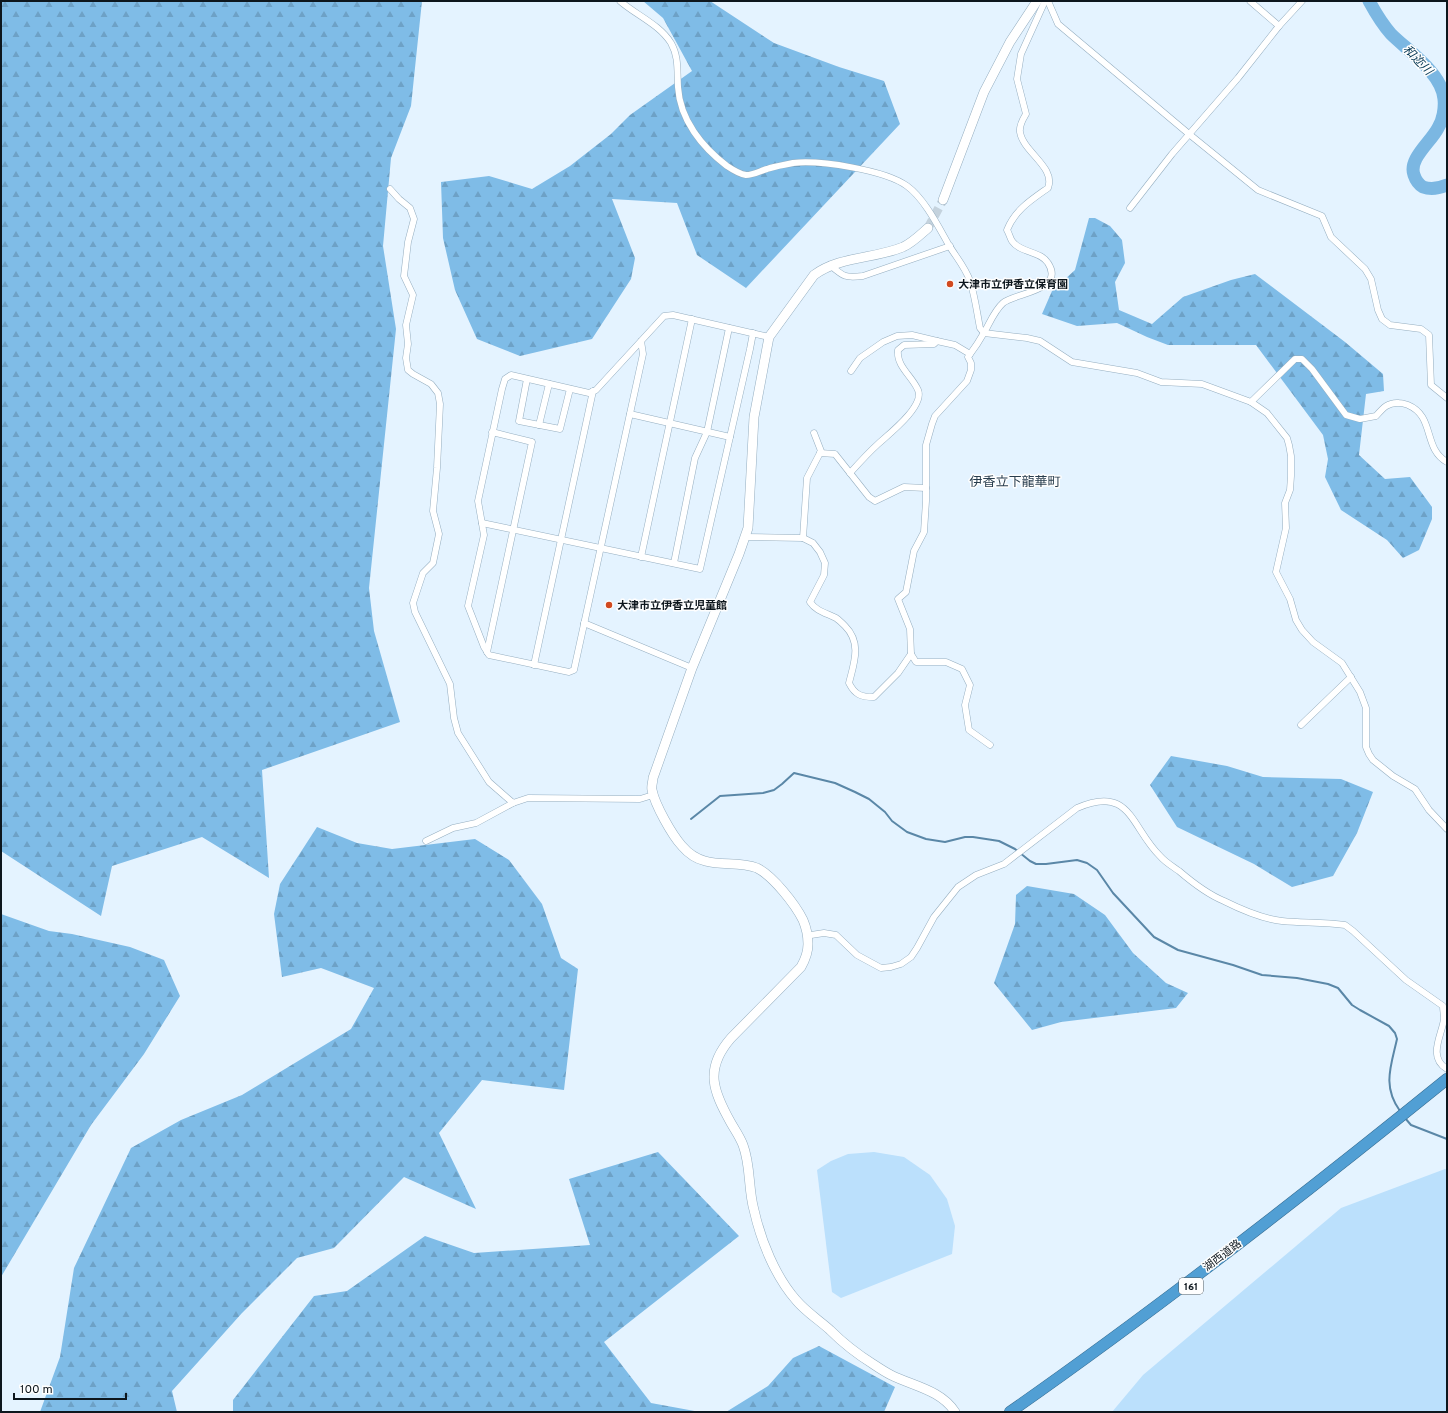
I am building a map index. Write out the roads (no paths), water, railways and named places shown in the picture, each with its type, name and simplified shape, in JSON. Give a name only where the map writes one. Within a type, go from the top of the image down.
[{"type":"highway","name":"湖西道路","points":[[1023,1412],[1248,1244],[1327,1180],[1447,1071]]},
{"type":"highway","name":"湖西道路","points":[[1010,1412],[1084,1360],[1355,1154]]},
{"type":"street","points":[[620,1],[661,31],[670,42],[675,51],[678,65],[679,98],[691,129],[701,141],[727,166],[736,172],[747,175],[782,165],[810,162],[866,170],[907,185],[917,195],[970,280],[980,328],[984,333],[1040,341],[1072,362],[1137,373],[1161,382],[1202,384],[1251,402],[1267,412],[1287,438],[1291,456],[1290,490],[1285,503],[1286,528],[1276,572],[1290,599],[1296,620],[1302,630],[1313,642],[1342,663],[1360,692],[1366,708],[1366,747],[1373,760],[1394,776],[1415,789],[1428,810],[1447,829]]},
{"type":"street","points":[[943,200],[984,92],[1010,42],[1037,1]]},
{"type":"street","points":[[1047,1],[1058,24],[1258,190],[1322,216],[1331,237],[1365,269],[1371,279],[1378,310],[1382,319],[1390,325],[1421,329],[1429,335],[1431,384],[1447,398]]},
{"type":"street","points":[[990,745],[969,730],[965,705],[970,685],[962,669],[946,662],[916,662],[911,654],[910,629],[898,599],[906,592],[914,551],[924,532],[926,445],[935,416],[967,381],[971,370],[971,363],[968,357],[1003,302],[1027,294],[1043,286],[1049,282],[1051,277],[1052,271],[1048,261],[1017,246],[1007,230],[1019,210],[1048,188],[1050,183],[1048,174],[1026,145],[1020,132],[1020,125],[1026,114],[1017,79],[1021,54],[1047,1]]},
{"type":"street","points":[[1250,1],[1280,26]]},
{"type":"street","points":[[1130,208],[1189,134],[1302,1]]},
{"type":"street","points":[[390,189],[398,199],[410,208],[414,219],[408,242],[404,276],[413,295],[406,325],[408,344],[406,358],[408,370],[431,384],[438,393],[440,404],[433,512],[439,534],[433,563],[423,573],[413,603],[415,612],[450,684],[454,718],[458,733],[489,782],[513,803]]},
{"type":"street","points":[[928,228],[904,247],[830,265],[814,275],[769,337],[754,417],[749,516],[746,537],[692,668],[653,778],[652,788],[655,800],[682,846],[692,855],[704,861],[744,864],[756,868],[766,874],[778,885],[796,910],[803,921],[807,934],[808,944],[806,956],[801,967],[723,1047],[714,1070],[714,1082],[720,1102],[743,1144],[748,1160],[749,1189],[754,1211],[769,1254],[783,1282],[796,1300],[841,1342],[890,1375],[942,1397],[950,1410]]},
{"type":"street","points":[[830,265],[841,275],[850,278],[863,276],[950,246]]},
{"type":"street","points":[[641,341],[643,354],[574,670],[569,672],[489,655],[484,647],[468,606],[484,535],[478,501],[492,432],[505,379],[511,375],[590,393],[664,316],[673,315],[769,337]]},
{"type":"street","points":[[641,557],[692,319]]},
{"type":"street","points":[[674,563],[695,458],[707,432],[729,328]]},
{"type":"street","points":[[482,523],[700,569],[753,333]]},
{"type":"street","points":[[851,371],[860,358],[883,342],[897,336],[912,335],[937,341],[955,346],[970,354]]},
{"type":"street","points":[[850,473],[878,444],[891,433],[915,407],[919,399],[919,392],[897,356],[898,350],[904,345],[934,344],[937,341]]},
{"type":"street","points":[[1251,402],[1294,360],[1302,359],[1312,369],[1346,415],[1360,419],[1376,416],[1390,403],[1402,403],[1414,408],[1427,424],[1433,448],[1440,458],[1447,462]]},
{"type":"street","points":[[527,379],[518,421],[560,429],[570,389]]},
{"type":"street","points":[[539,425],[549,384]]},
{"type":"street","points":[[534,664],[593,391]]},
{"type":"street","points":[[630,414],[730,437]]},
{"type":"street","points":[[487,652],[532,442],[492,432]]},
{"type":"street","points":[[803,538],[807,478],[821,450],[814,433]]},
{"type":"street","points":[[820,453],[835,454],[869,497],[875,501],[904,487],[926,488]]},
{"type":"street","points":[[746,537],[803,538],[813,543],[820,552],[825,562],[824,575],[810,602],[814,608],[838,619],[849,630],[856,642],[855,658],[849,683],[853,690],[862,697],[874,697],[898,673],[911,654]]},
{"type":"street","points":[[584,622],[692,668]]},
{"type":"street","points":[[1301,725],[1351,677]]},
{"type":"street","points":[[426,841],[453,828],[476,823],[513,803],[528,798],[640,799],[654,795]]},
{"type":"street","points":[[811,935],[824,933],[836,934],[856,955],[881,968],[901,964],[911,957],[934,917],[958,887],[976,875],[1004,864],[1077,808],[1088,803],[1103,801],[1114,803],[1126,810],[1146,841],[1160,856],[1205,892],[1225,902],[1280,920],[1345,925],[1353,930],[1406,980],[1443,1006],[1444,1019],[1439,1034],[1437,1048],[1439,1060],[1447,1071]]},
{"type":"waterway","name":"和迩川","points":[[1369,1],[1391,34],[1431,71],[1442,89],[1444,106],[1440,125],[1417,157],[1413,169],[1416,181],[1423,187],[1435,188],[1447,185]]},
{"type":"waterway","points":[[691,819],[720,796],[763,793],[774,790],[794,773],[835,783],[855,792],[869,799],[885,812],[892,821],[907,832],[926,839],[945,842],[965,837],[973,837],[999,841],[1015,849],[1036,864],[1077,860],[1087,863],[1097,870],[1113,893],[1154,937],[1178,950],[1233,965],[1262,975],[1297,978],[1328,984],[1338,988],[1352,1005],[1389,1026],[1395,1033],[1397,1039],[1391,1067],[1391,1093],[1394,1102],[1400,1111]]},
{"type":"waterway","points":[[1405,1118],[1411,1125],[1447,1139]]},
{"type":"tunnel","points":[[928,228],[943,200]]},
{"type":"place","name":"大津市立伊香立保育園","points":[[950,284]]},
{"type":"place","name":"大津市立伊香立児童館","points":[[609,605]]},
{"type":"district","name":"伊香立下龍華町","points":[[1015,481]]}]
